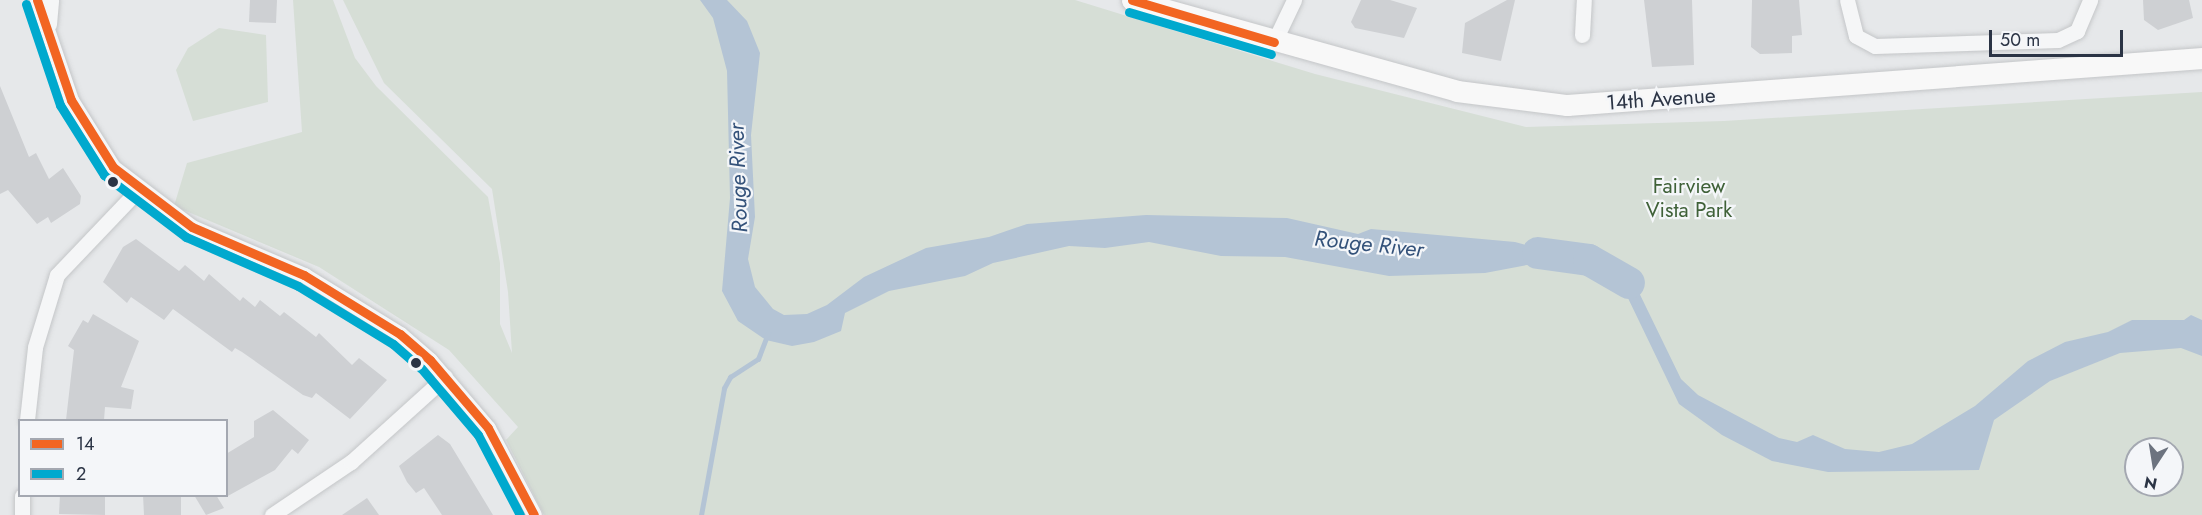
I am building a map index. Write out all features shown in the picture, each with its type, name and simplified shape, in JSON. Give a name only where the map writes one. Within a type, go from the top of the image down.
[{"type":"main road","name":"14th Avenue","points":[[1132,0],[1275,42],[1457,91],[1567,105],[2202,58]]},
{"type":"street","points":[[37,0],[71,100],[84,125],[113,167],[138,190],[192,227],[304,276],[355,304],[400,334],[445,377],[488,428],[534,515]]},
{"type":"street","points":[[48,27],[51,0]]},
{"type":"street","points":[[1275,42],[1294,0]]},
{"type":"street","points":[[1582,35],[1584,0]]},
{"type":"street","points":[[1847,0],[1856,36],[1875,46],[2058,40],[2077,31],[2090,0]]},
{"type":"street","points":[[27,419],[35,346],[57,275],[138,190]]},
{"type":"street","points":[[272,515],[351,462],[445,377]]},
{"type":"street","points":[[22,497],[22,515]]},
{"type":"green space","name":"Fairview Vista Park","points":[[293,0],[333,0],[355,58],[376,86],[488,197],[500,263],[500,324],[512,353],[508,292],[492,189],[384,83],[343,0],[1075,0],[1315,74],[1526,127],[1724,121],[2202,92],[2202,515],[544,515],[506,440],[518,427],[449,350],[319,267],[174,206],[187,163],[302,132]]},
{"type":"green space","points":[[219,28],[266,35],[268,102],[193,121],[176,70],[188,48]]},
{"type":"water","points":[[700,0],[727,0],[747,21],[760,53],[751,135],[755,217],[748,259],[755,287],[773,309],[784,315],[807,314],[827,305],[864,277],[926,248],[989,237],[1027,224],[1146,215],[1287,218],[1358,234],[1371,229],[1515,242],[1629,272],[1681,379],[1698,395],[1779,438],[1797,442],[1813,435],[1845,449],[1879,452],[1912,444],[1975,406],[2028,361],[2065,342],[2108,332],[2132,320],[2184,320],[2191,315],[2202,320],[2202,356],[2181,348],[2120,353],[2050,381],[1994,420],[1979,470],[1828,472],[1772,461],[1722,435],[1679,404],[1626,294],[1607,277],[1575,267],[1532,264],[1485,273],[1389,276],[1285,257],[1221,256],[1149,242],[1105,248],[1069,246],[993,263],[965,276],[889,291],[845,313],[841,331],[814,342],[792,346],[766,340],[738,321],[722,291],[730,198],[727,71],[713,18]]},
{"type":"building","points":[[250,0],[277,0],[276,23],[249,22]]},
{"type":"building","points":[[1361,0],[1390,0],[1417,8],[1404,38],[1355,28],[1351,22]]},
{"type":"building","points":[[1507,0],[1515,0],[1501,61],[1462,53],[1465,23]]},
{"type":"building","points":[[1644,0],[1692,0],[1694,65],[1652,67]]},
{"type":"building","points":[[1752,0],[1799,0],[1802,35],[1792,36],[1792,53],[1760,54],[1751,47]]},
{"type":"building","points":[[2143,0],[2189,0],[2193,18],[2158,30],[2144,20]]},
{"type":"building","points":[[0,86],[29,157],[36,153],[49,179],[63,168],[81,196],[80,204],[51,223],[48,217],[37,224],[8,190],[0,194]]},
{"type":"building","points":[[136,239],[179,271],[185,265],[204,281],[209,274],[240,301],[243,297],[255,307],[260,300],[280,316],[284,312],[316,337],[319,333],[352,365],[359,358],[387,380],[350,419],[316,393],[312,398],[303,395],[242,352],[235,348],[232,352],[173,309],[164,320],[131,297],[127,303],[103,282],[123,247]]},
{"type":"building","points":[[93,314],[139,341],[121,387],[134,390],[131,409],[105,407],[104,419],[66,419],[74,350],[68,346],[83,320],[88,323]]},
{"type":"building","points":[[273,410],[309,440],[298,454],[292,449],[275,470],[228,496],[228,453],[254,437],[254,421]]},
{"type":"building","points":[[438,435],[450,444],[493,515],[442,515],[424,488],[416,493],[407,482],[399,466]]},
{"type":"building","points":[[60,497],[105,497],[105,515],[59,514]]},
{"type":"building","points":[[143,497],[181,497],[181,515],[144,515]]},
{"type":"building","points":[[195,497],[217,497],[224,508],[206,515]]},
{"type":"building","points":[[367,498],[379,515],[342,515]]},
{"type":"waterway","name":"Rouge River","points":[[1538,253],[1589,260],[1629,283]]},
{"type":"waterway","points":[[701,515],[724,388],[730,377],[758,359],[768,333]]},
{"type":"transit line","name":"14","points":[[37,0],[71,100],[113,167],[192,227],[304,275],[400,334],[430,360],[488,428],[534,515]]},
{"type":"transit line","name":"14","points":[[1132,0],[1274,42]]},
{"type":"transit line","name":"2","points":[[26,4],[60,105],[104,175],[186,237],[298,286],[393,344],[421,368],[478,435],[520,515]]},
{"type":"transit line","name":"2","points":[[1129,12],[1271,54]]}]
